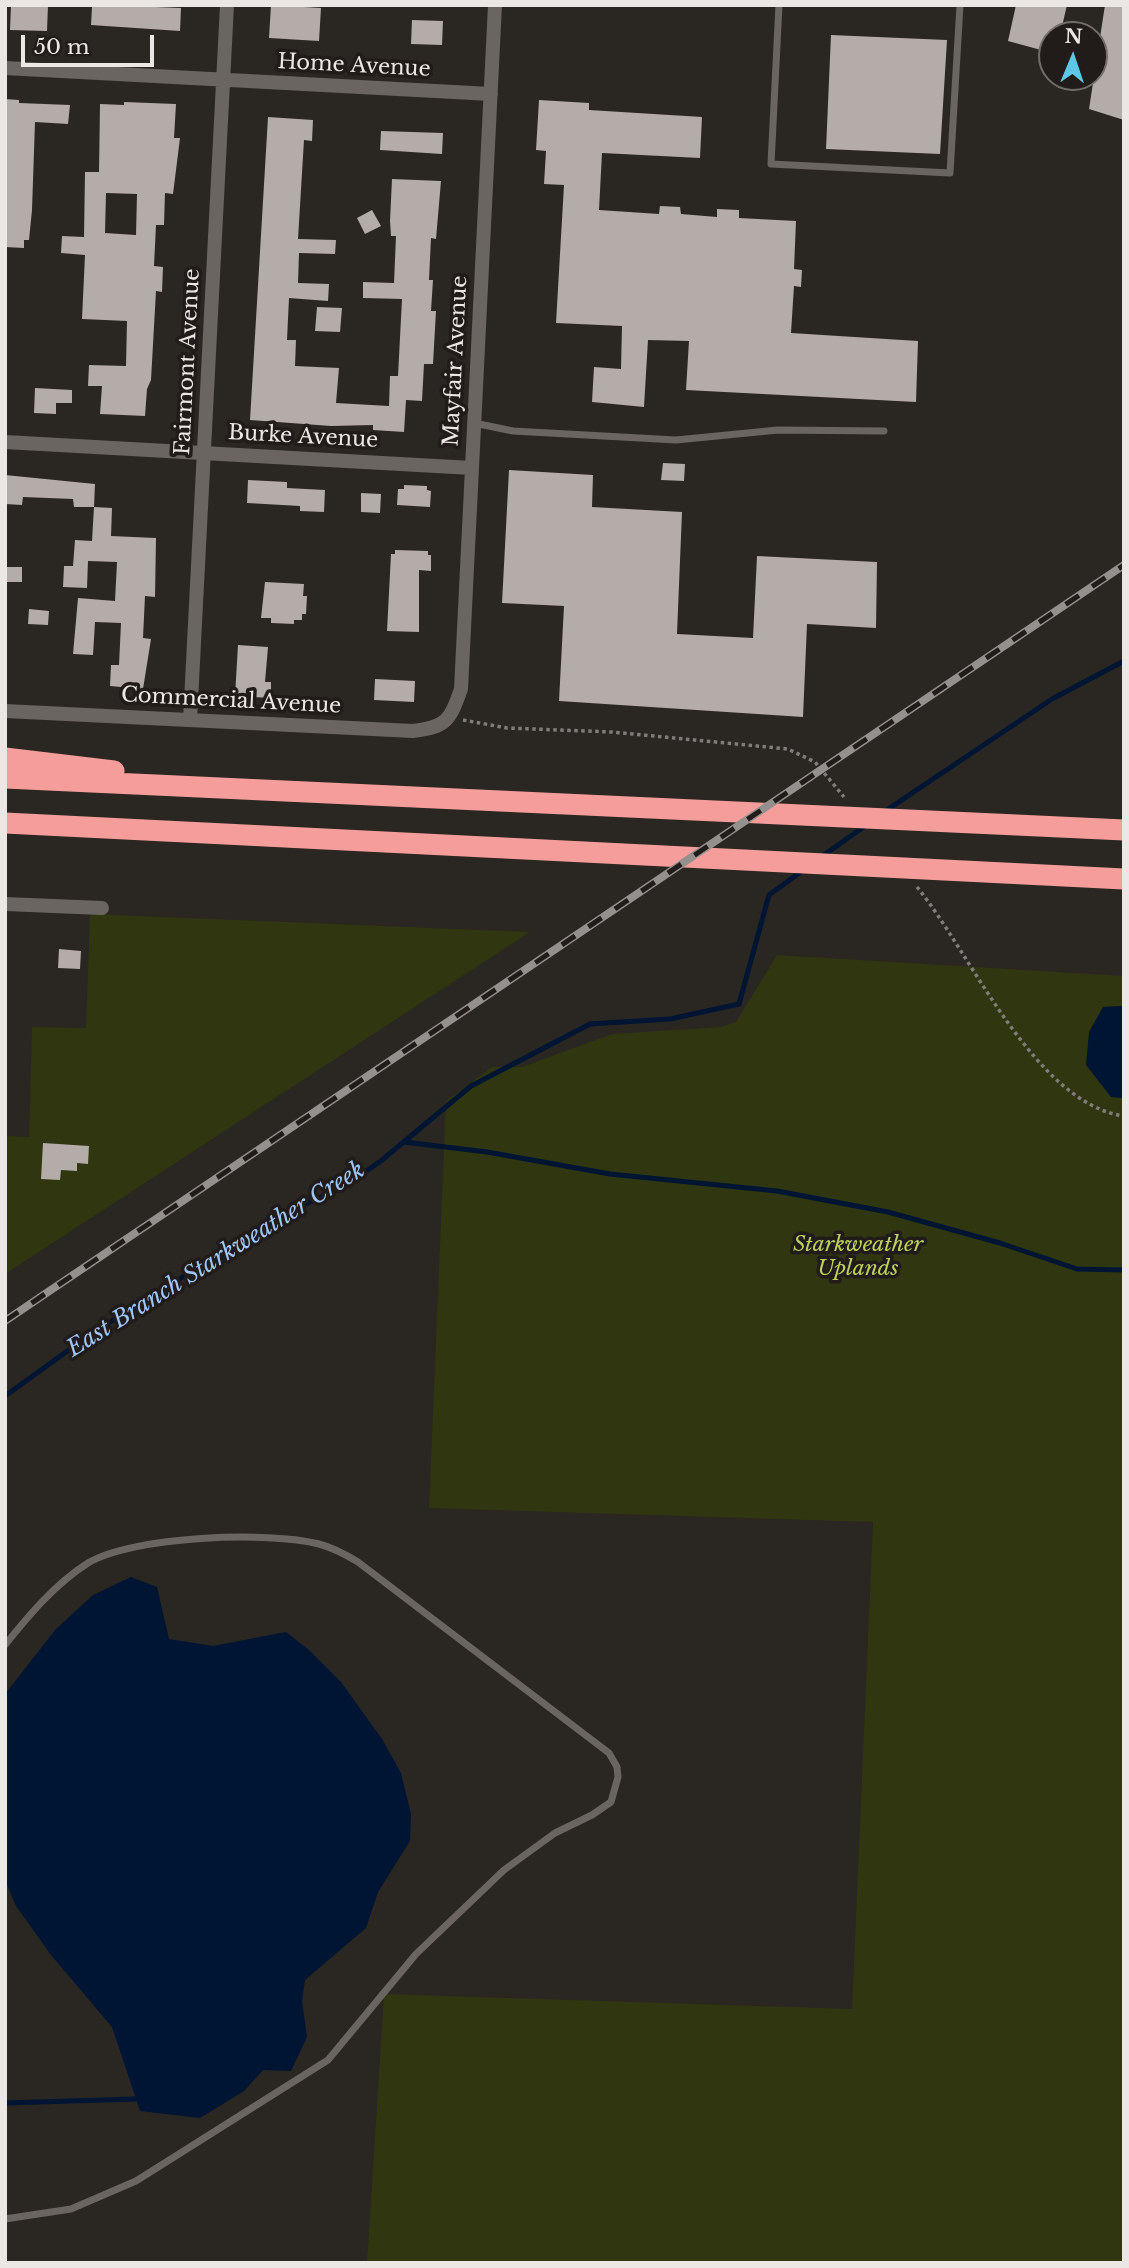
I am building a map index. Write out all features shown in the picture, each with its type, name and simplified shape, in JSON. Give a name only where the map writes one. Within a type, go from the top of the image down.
[{"type":"highway","points":[[5,758],[234,788]]},
{"type":"highway","points":[[5,778],[1124,830]]},
{"type":"highway","points":[[5,823],[1055,875],[1124,881]]},
{"type":"highway","points":[[5,835],[118,829]]},
{"type":"street","name":"Fairmont Avenue","points":[[190,720],[227,5]]},
{"type":"street","name":"Mayfair Avenue","points":[[450,718],[461,689],[495,5]]},
{"type":"street","name":"Home Avenue","points":[[5,68],[491,94]]},
{"type":"street","name":"Burke Avenue","points":[[5,442],[472,468]]},
{"type":"street","name":"Commercial Avenue","points":[[5,710],[413,731],[431,729],[450,718]]},
{"type":"street","points":[[5,904],[102,908]]},
{"type":"lane","points":[[779,5],[771,164],[950,173],[960,5]]},
{"type":"lane","points":[[474,423],[513,432],[676,440],[778,430],[884,432]]},
{"type":"lane","points":[[5,1645],[44,1599],[70,1577],[89,1562],[120,1550],[219,1537],[317,1543],[338,1550],[358,1562],[609,1753],[617,1767],[618,1777],[611,1802],[592,1815],[555,1833],[504,1870],[416,1954],[328,2060],[136,2181],[71,2209],[5,2219]]},
{"type":"path","points":[[450,718],[507,728],[612,732],[788,749],[815,762],[848,802]]},
{"type":"path","points":[[913,882],[959,945],[1014,1030],[1051,1077],[1075,1096],[1124,1116]]},
{"type":"green space","points":[[90,914],[530,932],[5,1274],[5,1136],[29,1137],[32,1027],[86,1028]]},
{"type":"green space","name":"Starkweather Uplands","points":[[777,955],[1124,976],[1124,1006],[1103,1007],[1111,1097],[1124,1098],[1124,2263],[367,2263],[384,1994],[852,2009],[873,1522],[429,1508],[446,1101],[492,1067],[522,1067],[612,1034],[721,1027],[736,1022]]},
{"type":"water","points":[[1124,1006],[1124,1098],[1111,1097],[1086,1065],[1089,1032],[1103,1007]]},
{"type":"water","points":[[131,1577],[157,1587],[169,1639],[213,1646],[286,1632],[309,1650],[341,1682],[382,1739],[401,1773],[411,1814],[410,1841],[378,1892],[366,1928],[305,1980],[302,2001],[307,2037],[291,2071],[263,2070],[244,2091],[200,2118],[140,2111],[112,2027],[51,1955],[16,1906],[5,1880],[5,1694],[56,1629],[93,1595]]},
{"type":"building","points":[[11,5],[48,5],[47,31],[10,30]]},
{"type":"building","points":[[271,5],[321,8],[319,41],[269,38]]},
{"type":"building","points":[[1016,5],[1067,5],[1063,21],[1038,21],[1038,49],[1008,41]]},
{"type":"building","points":[[1105,5],[1124,5],[1124,120],[1089,109],[1092,91],[1108,91],[1108,21],[1103,21]]},
{"type":"building","points":[[92,7],[181,8],[180,31],[91,25]]},
{"type":"building","points":[[412,20],[443,21],[442,45],[411,44]]},
{"type":"building","points":[[831,35],[947,40],[940,154],[826,149]]},
{"type":"building","points":[[5,99],[19,100],[19,103],[70,105],[68,124],[35,122],[32,210],[29,240],[24,240],[24,248],[5,247]]},
{"type":"building","points":[[539,100],[589,103],[589,110],[702,117],[700,158],[602,153],[599,210],[659,214],[660,206],[680,207],[681,214],[717,217],[717,209],[739,210],[739,218],[796,221],[794,269],[802,270],[801,287],[794,286],[791,333],[918,341],[916,402],[686,390],[689,341],[648,340],[644,407],[592,402],[594,367],[621,369],[622,326],[556,323],[564,185],[544,184],[546,151],[536,150]]},
{"type":"building","points":[[124,102],[176,104],[174,138],[180,138],[173,194],[165,193],[164,225],[156,225],[154,266],[163,267],[162,292],[156,291],[151,380],[147,389],[145,416],[100,414],[102,386],[88,386],[89,365],[126,366],[127,321],[82,319],[85,255],[61,253],[62,236],[84,237],[85,172],[99,172],[100,104],[124,105]],"holes":[[[106,193],[137,194],[136,235],[105,233]]]},
{"type":"building","points":[[268,117],[313,120],[312,141],[304,140],[298,239],[336,240],[335,254],[299,253],[298,283],[329,284],[328,301],[289,298],[287,340],[296,340],[295,366],[339,368],[336,403],[389,406],[390,376],[398,376],[402,299],[363,298],[363,282],[394,283],[396,236],[391,236],[392,179],[441,181],[436,239],[431,238],[429,280],[433,280],[431,311],[436,311],[433,364],[424,364],[422,401],[406,400],[404,432],[373,430],[373,425],[331,426],[250,420]]},
{"type":"building","points":[[381,131],[443,133],[442,154],[380,150]]},
{"type":"building","points":[[372,210],[381,226],[365,234],[357,218]]},
{"type":"building","points":[[317,307],[342,308],[340,332],[315,331]]},
{"type":"building","points":[[35,388],[72,390],[72,403],[56,403],[56,414],[34,413]]},
{"type":"building","points":[[663,463],[685,464],[684,481],[661,480]]},
{"type":"building","points":[[509,470],[593,475],[592,507],[682,512],[677,634],[753,638],[757,556],[877,562],[876,628],[807,624],[803,717],[559,701],[564,606],[502,603]]},
{"type":"building","points":[[5,475],[95,484],[94,507],[74,507],[73,499],[23,497],[22,505],[5,504]]},
{"type":"building","points":[[248,480],[287,482],[287,488],[325,490],[324,512],[300,511],[300,506],[247,503]]},
{"type":"building","points":[[404,485],[427,486],[427,490],[431,491],[430,507],[397,505],[398,489],[404,489]]},
{"type":"building","points":[[361,493],[381,494],[380,513],[361,512]]},
{"type":"building","points":[[94,507],[112,508],[111,536],[156,538],[155,597],[145,596],[143,638],[151,639],[143,689],[110,686],[111,665],[119,665],[121,623],[95,622],[93,655],[73,654],[78,598],[115,601],[117,562],[88,561],[87,588],[63,587],[64,566],[73,566],[75,540],[92,541]]},
{"type":"building","points":[[395,550],[428,551],[428,555],[431,555],[431,571],[419,570],[419,632],[387,631],[391,554],[395,554]]},
{"type":"building","points":[[5,567],[22,567],[22,582],[5,582]]},
{"type":"building","points":[[265,582],[304,584],[303,596],[307,596],[306,614],[302,614],[302,620],[294,620],[294,624],[271,623],[271,618],[261,618]]},
{"type":"building","points":[[29,609],[49,611],[48,625],[28,624]]},
{"type":"building","points":[[238,645],[268,647],[265,682],[271,682],[271,698],[235,696]]},
{"type":"building","points":[[375,679],[415,681],[414,702],[374,700]]},
{"type":"building","points":[[59,949],[81,951],[80,969],[58,968]]},
{"type":"building","points":[[43,1143],[89,1146],[88,1164],[77,1163],[77,1171],[61,1170],[60,1180],[41,1179]]},
{"type":"waterway","name":"East Branch Starkweather Creek","points":[[884,812],[1052,699],[1124,661]]},
{"type":"waterway","name":"East Branch Starkweather Creek","points":[[821,857],[865,826]]},
{"type":"waterway","name":"East Branch Starkweather Creek","points":[[5,1396],[91,1334],[287,1212],[344,1187],[382,1160],[471,1086],[590,1024],[670,1019],[739,1004],[769,895],[802,871]]},
{"type":"waterway","points":[[404,1142],[487,1152],[610,1174],[777,1191],[888,1212],[1000,1243],[1077,1269],[1124,1270]]},
{"type":"waterway","points":[[5,2103],[136,2099]]},
{"type":"railway","points":[[5,1321],[1124,565]]}]
